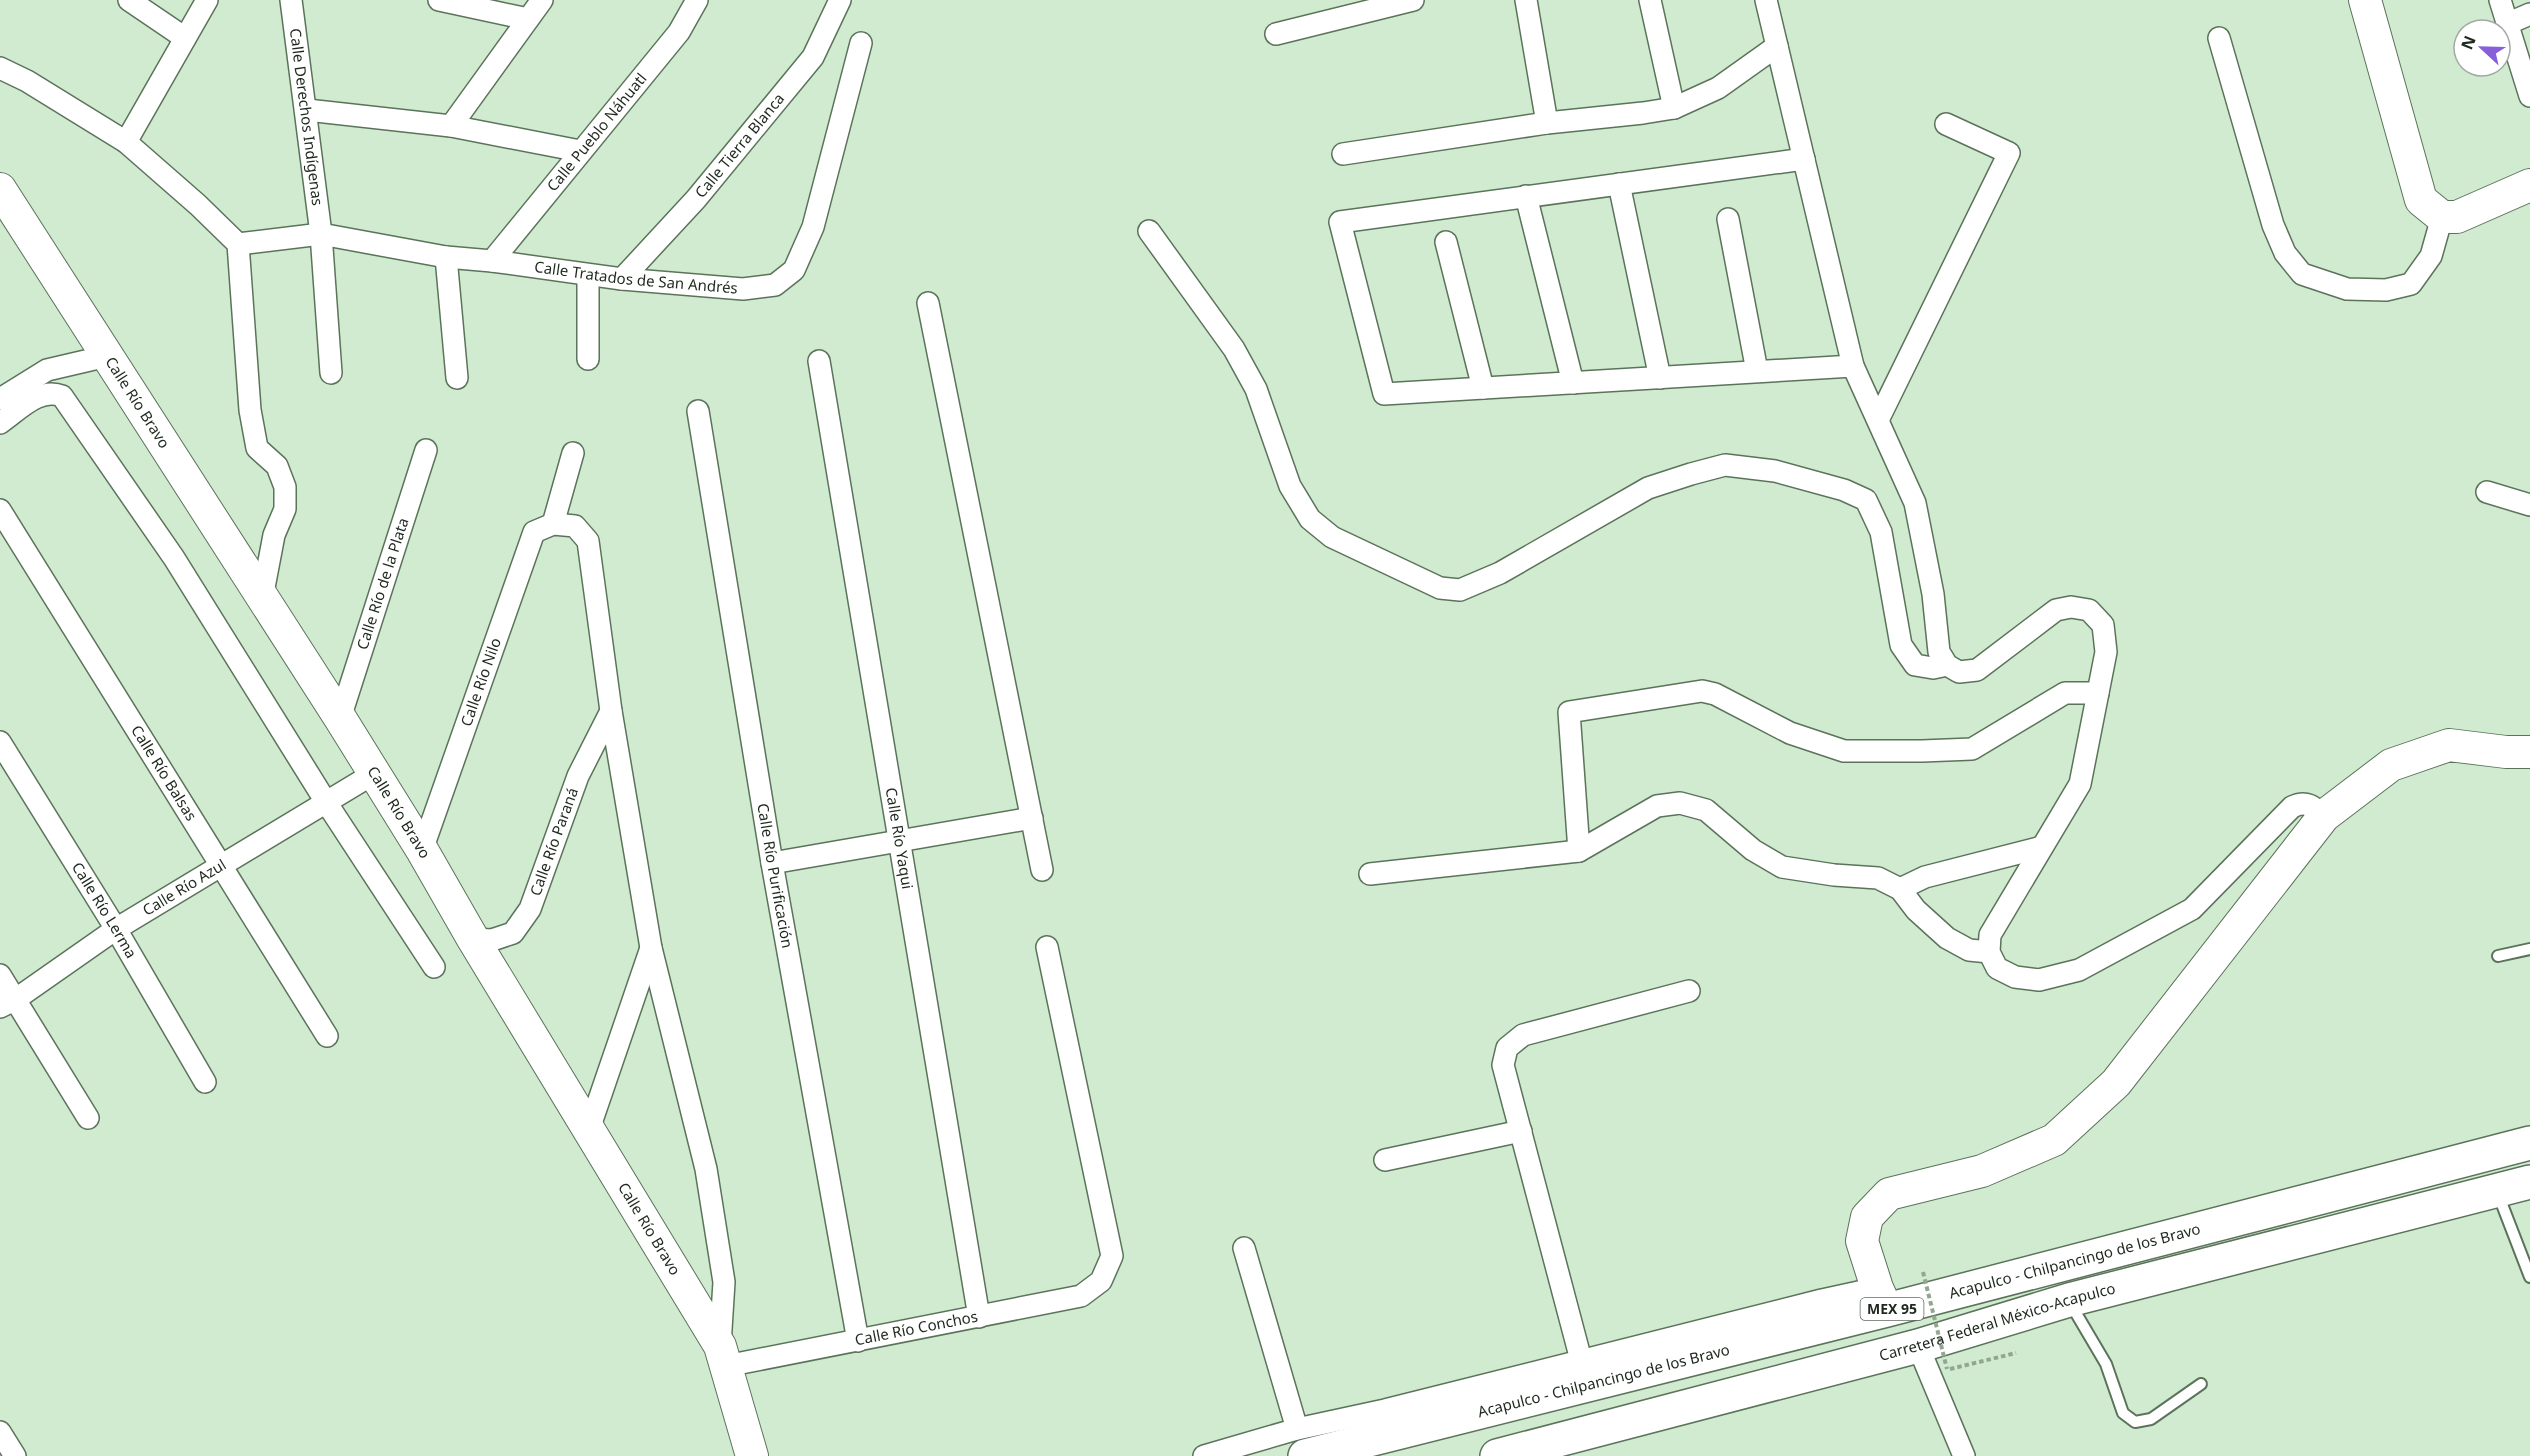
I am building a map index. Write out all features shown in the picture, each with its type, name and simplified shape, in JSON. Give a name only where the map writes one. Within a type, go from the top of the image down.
[{"type":"main road","name":"Acapulco - Chilpancingo de los Bravo","points":[[1301,1443],[1882,1299],[2530,1143]]},
{"type":"main road","name":"Carretera Federal México-Acapulco","points":[[1497,1456],[1918,1346],[2069,1300],[2530,1182]]},
{"type":"street","points":[[129,0],[185,38]]},
{"type":"street","points":[[126,142],[207,0]]},
{"type":"street","name":"Calle Derechos Indígenas","points":[[291,0],[307,110],[321,234],[331,373]]},
{"type":"street","points":[[439,0],[528,19]]},
{"type":"street","points":[[451,126],[542,0]]},
{"type":"street","name":"Calle Pueblo Náhuatl","points":[[492,261],[679,32],[698,0]]},
{"type":"street","name":"Calle Tierra Blanca","points":[[622,279],[696,199],[813,57],[840,0]]},
{"type":"street","points":[[1276,34],[1413,0]]},
{"type":"street","points":[[1526,0],[1547,123]]},
{"type":"street","points":[[1650,0],[1674,108]]},
{"type":"street","points":[[1766,0],[1853,366],[1915,503],[1932,594],[1939,652],[1947,665],[1959,672],[1977,670],[2056,610],[2071,607],[2090,610],[2103,625],[2106,652],[2080,784],[1990,935],[1989,952],[1997,968],[2015,977],[2039,980],[2079,970],[2192,909],[2292,807],[2300,803],[2312,805],[2324,816]]},
{"type":"street","points":[[2366,0],[2421,200],[2442,217],[2457,217],[2530,185]]},
{"type":"street","points":[[2500,0],[2505,18]]},
{"type":"street","points":[[2512,22],[2530,14]]},
{"type":"street","points":[[2218,38],[2273,225],[2285,254],[2302,274],[2347,289],[2386,290],[2411,284],[2431,256],[2442,217]]},
{"type":"street","points":[[2512,40],[2530,96]]},
{"type":"street","name":"Calle Tratados de San Andrés","points":[[238,244],[321,234],[446,257],[622,279],[743,289],[775,285],[794,270],[813,227],[861,43]]},
{"type":"street","points":[[1343,154],[1547,123],[1674,108],[1718,88],[1777,46]]},
{"type":"street","points":[[0,68],[27,81],[126,142],[198,205],[238,244],[250,410],[257,448],[278,466],[285,487],[285,509],[274,535],[262,598]]},
{"type":"street","points":[[307,110],[451,126],[580,151]]},
{"type":"street","points":[[1878,420],[2009,153],[1946,124]]},
{"type":"street","points":[[1804,159],[1340,222],[1384,394],[1853,366]]},
{"type":"street","points":[[1619,184],[1660,378]]},
{"type":"street","name":"Calle Río Bravo","points":[[0,189],[340,718],[589,1129],[723,1356],[752,1456]]},
{"type":"street","points":[[1526,196],[1574,383]]},
{"type":"street","points":[[1728,219],[1757,371]]},
{"type":"street","points":[[1149,231],[1234,349],[1256,389],[1290,486],[1310,519],[1332,537],[1440,588],[1460,590],[1500,573],[1648,489],[1725,465],[1775,471],[1844,490],[1866,500],[1881,532],[1901,645],[1915,664],[1934,668],[1947,665]]},
{"type":"street","points":[[1446,242],[1483,388]]},
{"type":"street","points":[[446,257],[457,378]]},
{"type":"street","points":[[588,275],[588,359]]},
{"type":"street","points":[[928,303],[1042,870]]},
{"type":"street","points":[[0,399],[47,370],[107,356]]},
{"type":"street","name":"Calle Río Yaqui","points":[[819,361],[979,1317]]},
{"type":"street","points":[[0,423],[41,394],[52,392],[62,396],[174,558],[326,802],[434,967]]},
{"type":"street","name":"Calle Río Purificación","points":[[698,411],[772,863],[858,1341]]},
{"type":"street","name":"Calle Río de la Plata","points":[[340,718],[426,450]]},
{"type":"street","points":[[573,453],[554,524],[575,526],[588,541],[611,711],[651,948],[706,1169],[724,1282],[723,1356]]},
{"type":"street","points":[[2487,492],[2530,505]]},
{"type":"street","name":"Calle Río Balsas","points":[[0,510],[327,1036]]},
{"type":"street","name":"Calle Río Nilo","points":[[422,850],[534,532],[554,524]]},
{"type":"street","points":[[1579,851],[1569,712],[1702,691],[1715,694],[1790,733],[1844,751],[1972,749],[2065,693],[2098,693]]},
{"type":"street","name":"Calle Río Paraná","points":[[473,939],[492,940],[513,933],[530,909],[579,777],[611,711]]},
{"type":"street","name":"Calle Río Lerma","points":[[0,742],[116,929],[205,1082]]},
{"type":"street","points":[[1204,1456],[1301,1443],[1384,1410],[1581,1360],[1882,1299],[1862,1241],[1867,1217],[1889,1194],[1982,1171],[2054,1140],[2116,1083],[2324,816],[2391,765],[2449,745],[2506,752],[2530,752]]},
{"type":"street","name":"Calle Río Azul","points":[[8,1003],[116,929],[373,774]]},
{"type":"street","points":[[1370,874],[1579,851],[1657,806],[1680,802],[1706,810],[1753,850],[1782,867],[1834,875],[1878,878],[1900,889],[1916,909],[1947,938],[1969,950],[1989,952]]},
{"type":"street","points":[[772,863],[899,839],[1032,818]]},
{"type":"street","points":[[1900,889],[1925,877],[2042,847]]},
{"type":"street","name":"Calle Río Conchos","points":[[723,1356],[858,1341],[979,1317],[1081,1296],[1101,1281],[1112,1257],[1047,947]]},
{"type":"street","points":[[589,1129],[651,948]]},
{"type":"street","points":[[0,975],[8,1003],[88,1118]]},
{"type":"street","points":[[1581,1360],[1503,1065],[1507,1048],[1523,1035],[1689,991]]},
{"type":"street","points":[[1385,1160],[1521,1131]]},
{"type":"street","points":[[1244,1248],[1301,1443]]},
{"type":"street","points":[[1918,1346],[1964,1456]]},
{"type":"street","points":[[0,1432],[15,1456]]},
{"type":"lane","points":[[2498,956],[2530,949]]},
{"type":"lane","points":[[2497,1191],[2530,1277]]},
{"type":"lane","points":[[2069,1300],[2106,1364],[2123,1413],[2135,1422],[2151,1419],[2202,1384]]},
{"type":"path","points":[[1923,1272],[1947,1370],[2016,1353]]}]
